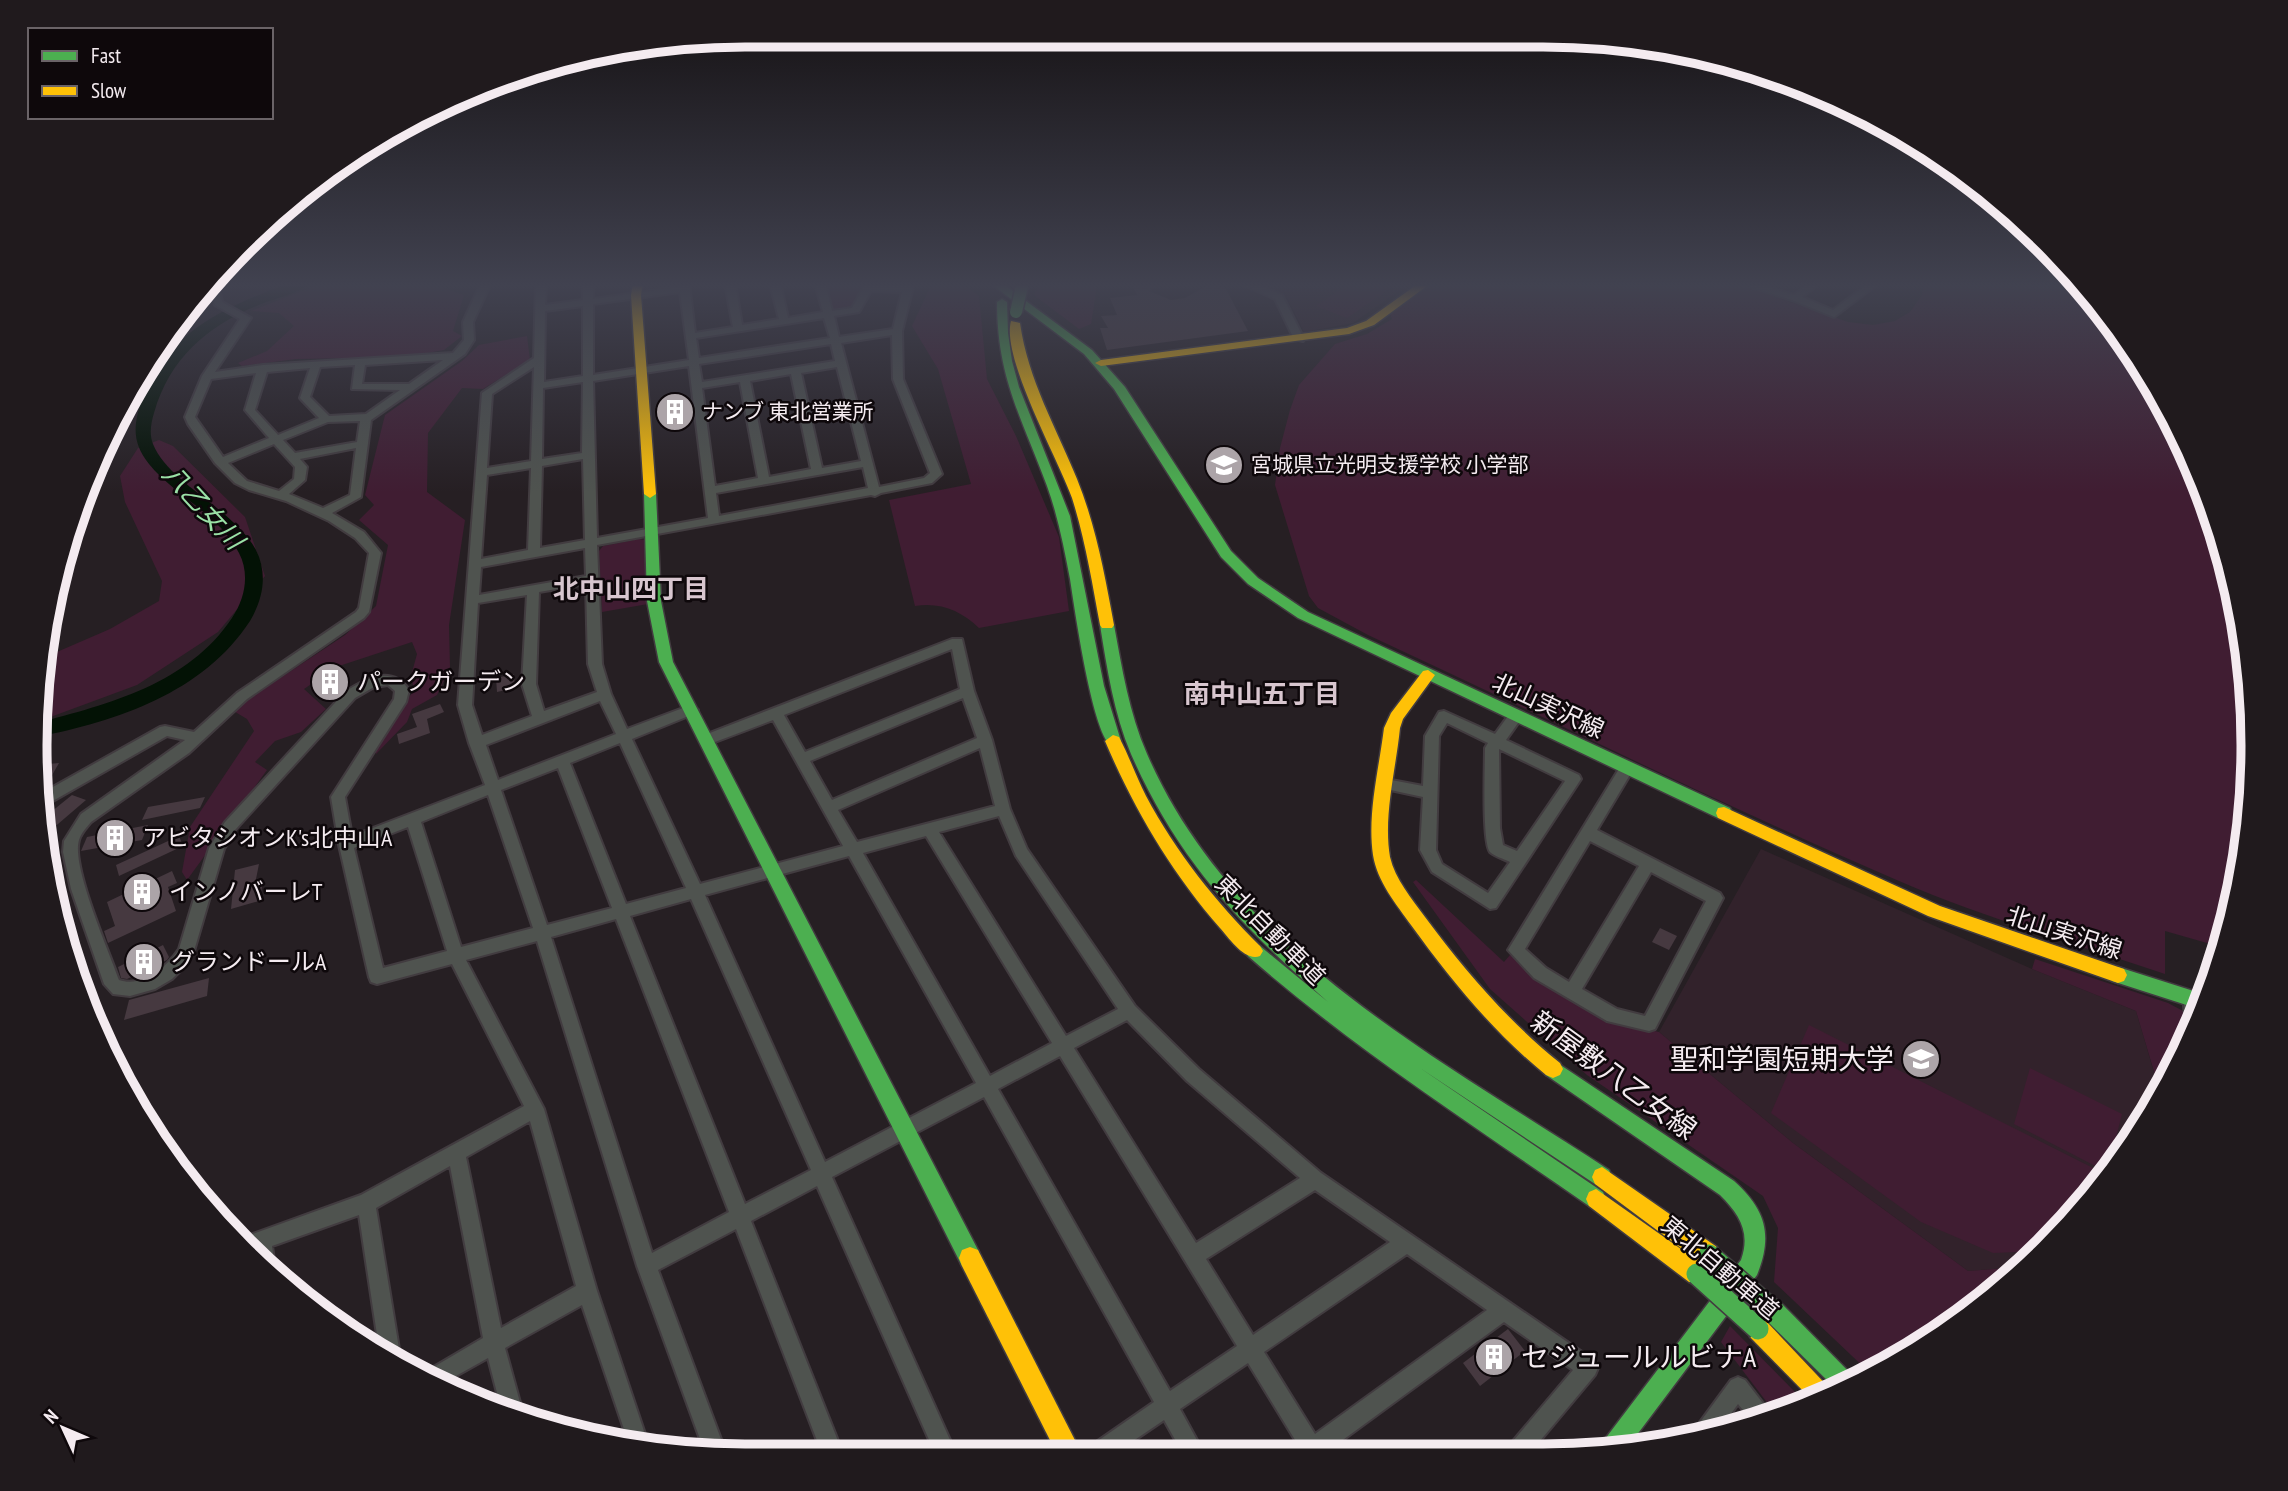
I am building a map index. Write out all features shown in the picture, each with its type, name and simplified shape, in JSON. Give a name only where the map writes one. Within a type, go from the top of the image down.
[{"type":"main road","points":[[642,353],[653,532],[654,601],[666,662],[1065,1444]]},
{"type":"main road","name":"東北自動車道","points":[[1001,353],[1002,365],[1055,490],[1074,563],[1098,691],[1110,734],[1150,819],[1193,883],[1264,962],[1326,1016],[1427,1088],[1609,1208],[1696,1274],[1759,1329],[1816,1388]]},
{"type":"main road","name":"東北自動車道","points":[[1018,353],[1026,384],[1064,461],[1087,529],[1112,668],[1129,729],[1167,811],[1209,873],[1280,950],[1339,1000],[1437,1070],[1620,1188],[1709,1255],[1771,1309],[1840,1377]]},
{"type":"main road","name":"北山実沢線","points":[[1087,353],[1101,363],[1119,387],[1226,554],[1239,568],[1286,605],[1316,623],[1934,911],[2049,953],[2193,999]]},
{"type":"main road","points":[[1101,363],[1191,353]]},
{"type":"main road","name":"新屋敷八乙女線","points":[[1428,675],[1396,716],[1386,784],[1381,848],[1387,874],[1426,932],[1482,1004],[1567,1080],[1726,1188],[1756,1224],[1759,1240],[1757,1254],[1749,1267],[1619,1439]]},
{"type":"street","points":[[224,353],[207,376],[190,417],[199,436],[239,482],[281,495],[320,514],[372,546],[375,553],[365,609],[352,622],[242,696],[167,763],[86,818],[71,841],[71,866],[112,984],[119,989],[156,982],[179,964],[186,951],[217,848],[230,826],[250,801],[350,695],[366,684],[389,679],[398,682],[402,690],[401,699],[338,797],[346,845],[377,977],[1003,809]]},
{"type":"street","points":[[223,461],[326,419],[368,417],[414,387],[457,353]]},
{"type":"street","points":[[534,553],[538,353]]},
{"type":"street","points":[[588,353],[595,664],[604,694],[696,892],[942,1444]]},
{"type":"street","points":[[694,353],[714,522]]},
{"type":"street","points":[[539,386],[752,353]]},
{"type":"street","points":[[839,353],[875,493]]},
{"type":"street","points":[[475,564],[875,493],[928,481],[936,474],[898,379],[897,353]]},
{"type":"street","points":[[207,376],[263,368],[454,356]]},
{"type":"street","points":[[538,360],[487,393],[465,705],[542,932],[647,1266],[712,1443]]},
{"type":"street","points":[[360,363],[356,387],[414,387]]},
{"type":"street","points":[[698,386],[842,363]]},
{"type":"street","points":[[316,364],[305,398],[326,419]]},
{"type":"street","points":[[263,368],[250,410],[301,467],[299,480],[281,495]]},
{"type":"street","points":[[795,371],[817,471]]},
{"type":"street","points":[[746,379],[764,480]]},
{"type":"street","points":[[320,514],[355,497],[368,417]]},
{"type":"street","points":[[294,457],[362,444]]},
{"type":"street","points":[[482,472],[588,455]]},
{"type":"street","points":[[711,489],[868,463]]},
{"type":"street","points":[[473,600],[592,579]]},
{"type":"street","points":[[533,589],[529,684],[540,719]]},
{"type":"street","points":[[707,740],[957,642],[967,691],[985,740],[1003,809],[1021,852],[1129,1011],[1193,1075],[1315,1179],[1588,1368],[1523,1444]]},
{"type":"street","points":[[804,758],[967,691]]},
{"type":"street","points":[[476,743],[604,694]]},
{"type":"street","points":[[346,845],[691,710]]},
{"type":"street","points":[[776,713],[804,758],[852,848],[1189,1444]]},
{"type":"street","points":[[1444,716],[1496,741],[1574,779],[1490,902],[1437,868],[1428,850],[1429,792],[1432,736],[1444,716]]},
{"type":"street","points":[[1516,716],[1492,748],[1493,828],[1496,848],[1520,860]]},
{"type":"street","points":[[50,797],[165,731],[196,737]]},
{"type":"street","points":[[830,807],[985,740]]},
{"type":"street","points":[[562,761],[829,1444]]},
{"type":"street","points":[[1587,832],[1715,898],[1649,1024],[1613,1016],[1540,973],[1516,950],[1587,832],[1627,768]]},
{"type":"street","points":[[1386,784],[1429,792]]},
{"type":"street","points":[[413,819],[456,956],[535,1110],[587,1291],[636,1435]]},
{"type":"street","points":[[930,830],[1309,1444]]},
{"type":"street","points":[[1572,992],[1648,864]]},
{"type":"street","points":[[647,1266],[1129,1011]]},
{"type":"street","points":[[255,1242],[366,1203],[535,1110]]},
{"type":"street","points":[[457,1155],[494,1343],[510,1403]]},
{"type":"street","points":[[1193,1256],[1315,1179]]},
{"type":"street","points":[[366,1203],[388,1345]]},
{"type":"street","points":[[1111,1444],[1406,1243]]},
{"type":"street","points":[[440,1373],[587,1291]]},
{"type":"street","points":[[1323,1444],[1502,1311]]},
{"type":"street","points":[[1712,1423],[1738,1387],[1757,1410]]},
{"type":"shaded area","points":[[263,353],[430,353],[405,357],[296,359],[242,366],[238,363]]},
{"type":"shaded area","points":[[471,353],[529,353],[530,360],[483,389],[462,388],[428,433],[427,492],[465,520],[449,625],[450,668],[437,695],[412,709],[407,722],[376,754],[375,747],[414,690],[411,676],[417,654],[412,642],[336,667],[304,689],[326,709],[301,732],[275,741],[255,762],[267,770],[187,880],[182,872],[190,827],[254,731],[247,719],[232,710],[345,635],[376,606],[388,545],[359,520],[374,505],[365,495],[385,415]]},
{"type":"shaded area","points":[[928,353],[984,353],[987,379],[1016,436],[1059,537],[1069,611],[979,628],[950,609],[933,605],[915,606],[889,500],[971,484],[938,369]]},
{"type":"shaded area","points":[[1327,353],[2119,353],[2147,396],[2188,478],[2217,565],[2235,654],[2241,746],[2239,791],[2227,882],[2212,944],[2165,931],[2165,974],[1964,907],[1832,852],[1699,791],[1368,635],[1318,608],[1309,596],[1275,485],[1280,448],[1299,385]]},
{"type":"shaded area","points":[[159,440],[173,446],[245,517],[265,576],[218,632],[137,685],[48,718],[53,654],[110,629],[159,601],[162,581],[125,502],[120,476],[138,448]]},
{"type":"shaded area","points":[[646,540],[648,604],[602,612],[599,551],[603,546]]},
{"type":"shaded area","name":"聖和学園短期大学","points":[[1761,849],[2032,969],[2136,1011],[2156,1079],[2096,1171],[2036,1239],[2005,1268],[1968,1271],[1793,1143],[1659,1032]]},
{"type":"shaded area","points":[[1416,880],[1504,962],[1510,955],[1537,978],[1601,1019],[1659,1032],[1793,1143],[1968,1271],[2005,1268],[1930,1326],[1862,1366],[1774,1282],[1778,1228],[1763,1196],[1587,1075],[1490,989],[1413,882]]},
{"type":"shaded area","points":[[2035,959],[2168,1003],[2185,1012],[2186,1017],[2156,1078],[2136,1011],[2032,969]]},
{"type":"shaded area","points":[[1809,1025],[2097,1170],[2067,1206],[2023,1252],[1993,1253],[1921,1222],[1771,1113]]},
{"type":"shaded area","points":[[2030,1068],[2122,1114],[2114,1146],[2098,1168],[2014,1124]]},
{"type":"shaded area","points":[[1730,1326],[1798,1395],[1770,1406],[1721,1342]]},
{"type":"building","name":"ナンブ 東北営業所","points":[[691,401],[693,421],[665,426],[663,416],[656,417],[655,407]]},
{"type":"building","name":"パークガーデン","points":[[337,671],[349,677],[322,694],[312,688]]},
{"type":"building","points":[[514,674],[515,688],[497,692],[496,678]]},
{"type":"building","points":[[440,704],[444,712],[427,719],[430,733],[399,744],[397,734],[417,727],[412,714]]},
{"type":"building","points":[[59,763],[51,777],[48,777],[48,764]]},
{"type":"building","points":[[72,795],[86,800],[52,829],[51,812]]},
{"type":"building","points":[[205,797],[200,808],[142,820],[148,807]]},
{"type":"building","name":"アビタシオンK's北中山A","points":[[148,825],[142,840],[81,851],[87,837]]},
{"type":"building","points":[[179,836],[183,846],[119,876],[116,865]]},
{"type":"building","points":[[259,864],[255,884],[263,883],[259,901],[231,909],[235,870]]},
{"type":"building","points":[[172,871],[177,883],[168,887],[176,911],[108,943],[104,931],[115,926],[107,902]]},
{"type":"building","points":[[1660,928],[1677,936],[1669,950],[1652,942]]},
{"type":"building","name":"グランドールA","points":[[163,945],[169,957],[167,960],[127,979],[121,978],[118,967]]},
{"type":"building","points":[[209,978],[207,996],[124,1020],[129,1000]]},
{"type":"building","name":"セジュールルビナA","points":[[1508,1329],[1525,1351],[1480,1386],[1463,1363]]},
{"type":"waterway","name":"八乙女川","points":[[48,727],[127,704],[183,677],[208,659],[230,636],[247,610],[252,596],[252,564],[246,549],[223,521],[167,473],[144,442],[144,421],[148,406],[159,379],[176,353]]},
{"type":"traffic: fast","points":[[1005,353],[1014,387],[1063,516],[1096,686],[1113,741]]},
{"type":"traffic: fast","points":[[1089,353],[1119,387],[1226,554],[1253,581],[1303,615],[1724,813]]},
{"type":"traffic: fast","points":[[650,494],[654,601],[666,662],[970,1258]]},
{"type":"traffic: fast","points":[[1107,625],[1120,691],[1139,754],[1175,826],[1222,889],[1276,946],[1337,998],[1402,1045],[1602,1177]]},
{"type":"traffic: fast","points":[[1254,951],[1294,986],[1378,1050],[1596,1199]]},
{"type":"traffic: fast","points":[[2118,975],[2193,999]]},
{"type":"traffic: fast","points":[[1553,1069],[1727,1188],[1749,1214],[1756,1234],[1754,1255],[1749,1267],[1619,1439]]},
{"type":"traffic: fast","points":[[1709,1255],[1771,1309]]},
{"type":"traffic: fast","points":[[1697,1274],[1758,1329]]},
{"type":"traffic: fast","points":[[1771,1309],[1840,1377]]},
{"type":"traffic: slow","points":[[640,353],[650,494]]},
{"type":"traffic: slow","points":[[1020,353],[1029,384],[1071,479],[1083,515],[1107,625]]},
{"type":"traffic: slow","points":[[1101,363],[1182,353]]},
{"type":"traffic: slow","points":[[1428,675],[1396,717],[1392,728],[1381,829],[1385,867],[1404,902],[1466,984],[1516,1037],[1553,1069]]},
{"type":"traffic: slow","points":[[1113,741],[1125,770],[1172,854],[1211,905],[1254,951]]},
{"type":"traffic: slow","points":[[1724,813],[1934,911],[2118,975]]},
{"type":"traffic: slow","points":[[1602,1177],[1709,1255]]},
{"type":"traffic: slow","points":[[1596,1199],[1697,1274]]},
{"type":"traffic: slow","points":[[970,1258],[1065,1444]]},
{"type":"traffic: slow","points":[[1758,1329],[1816,1388]]},
{"type":"place","name":"ナンブ 東北営業所","points":[[675,412]]},
{"type":"place","name":"宮城県立光明支援学校 小学部","points":[[1224,465]]},
{"type":"place","name":"パークガーデン","points":[[330,682]]},
{"type":"place","name":"アビタシオンK's北中山A","points":[[115,838]]},
{"type":"place","name":"インノバーレT","points":[[142,892]]},
{"type":"place","name":"グランドールA","points":[[144,962]]},
{"type":"place","name":"聖和学園短期大学","points":[[1921,1059]]},
{"type":"place","name":"セジュールルビナA","points":[[1494,1357]]},
{"type":"district","name":"北中山四丁目","points":[[631,589]]},
{"type":"district","name":"南中山五丁目","points":[[1262,694]]}]
